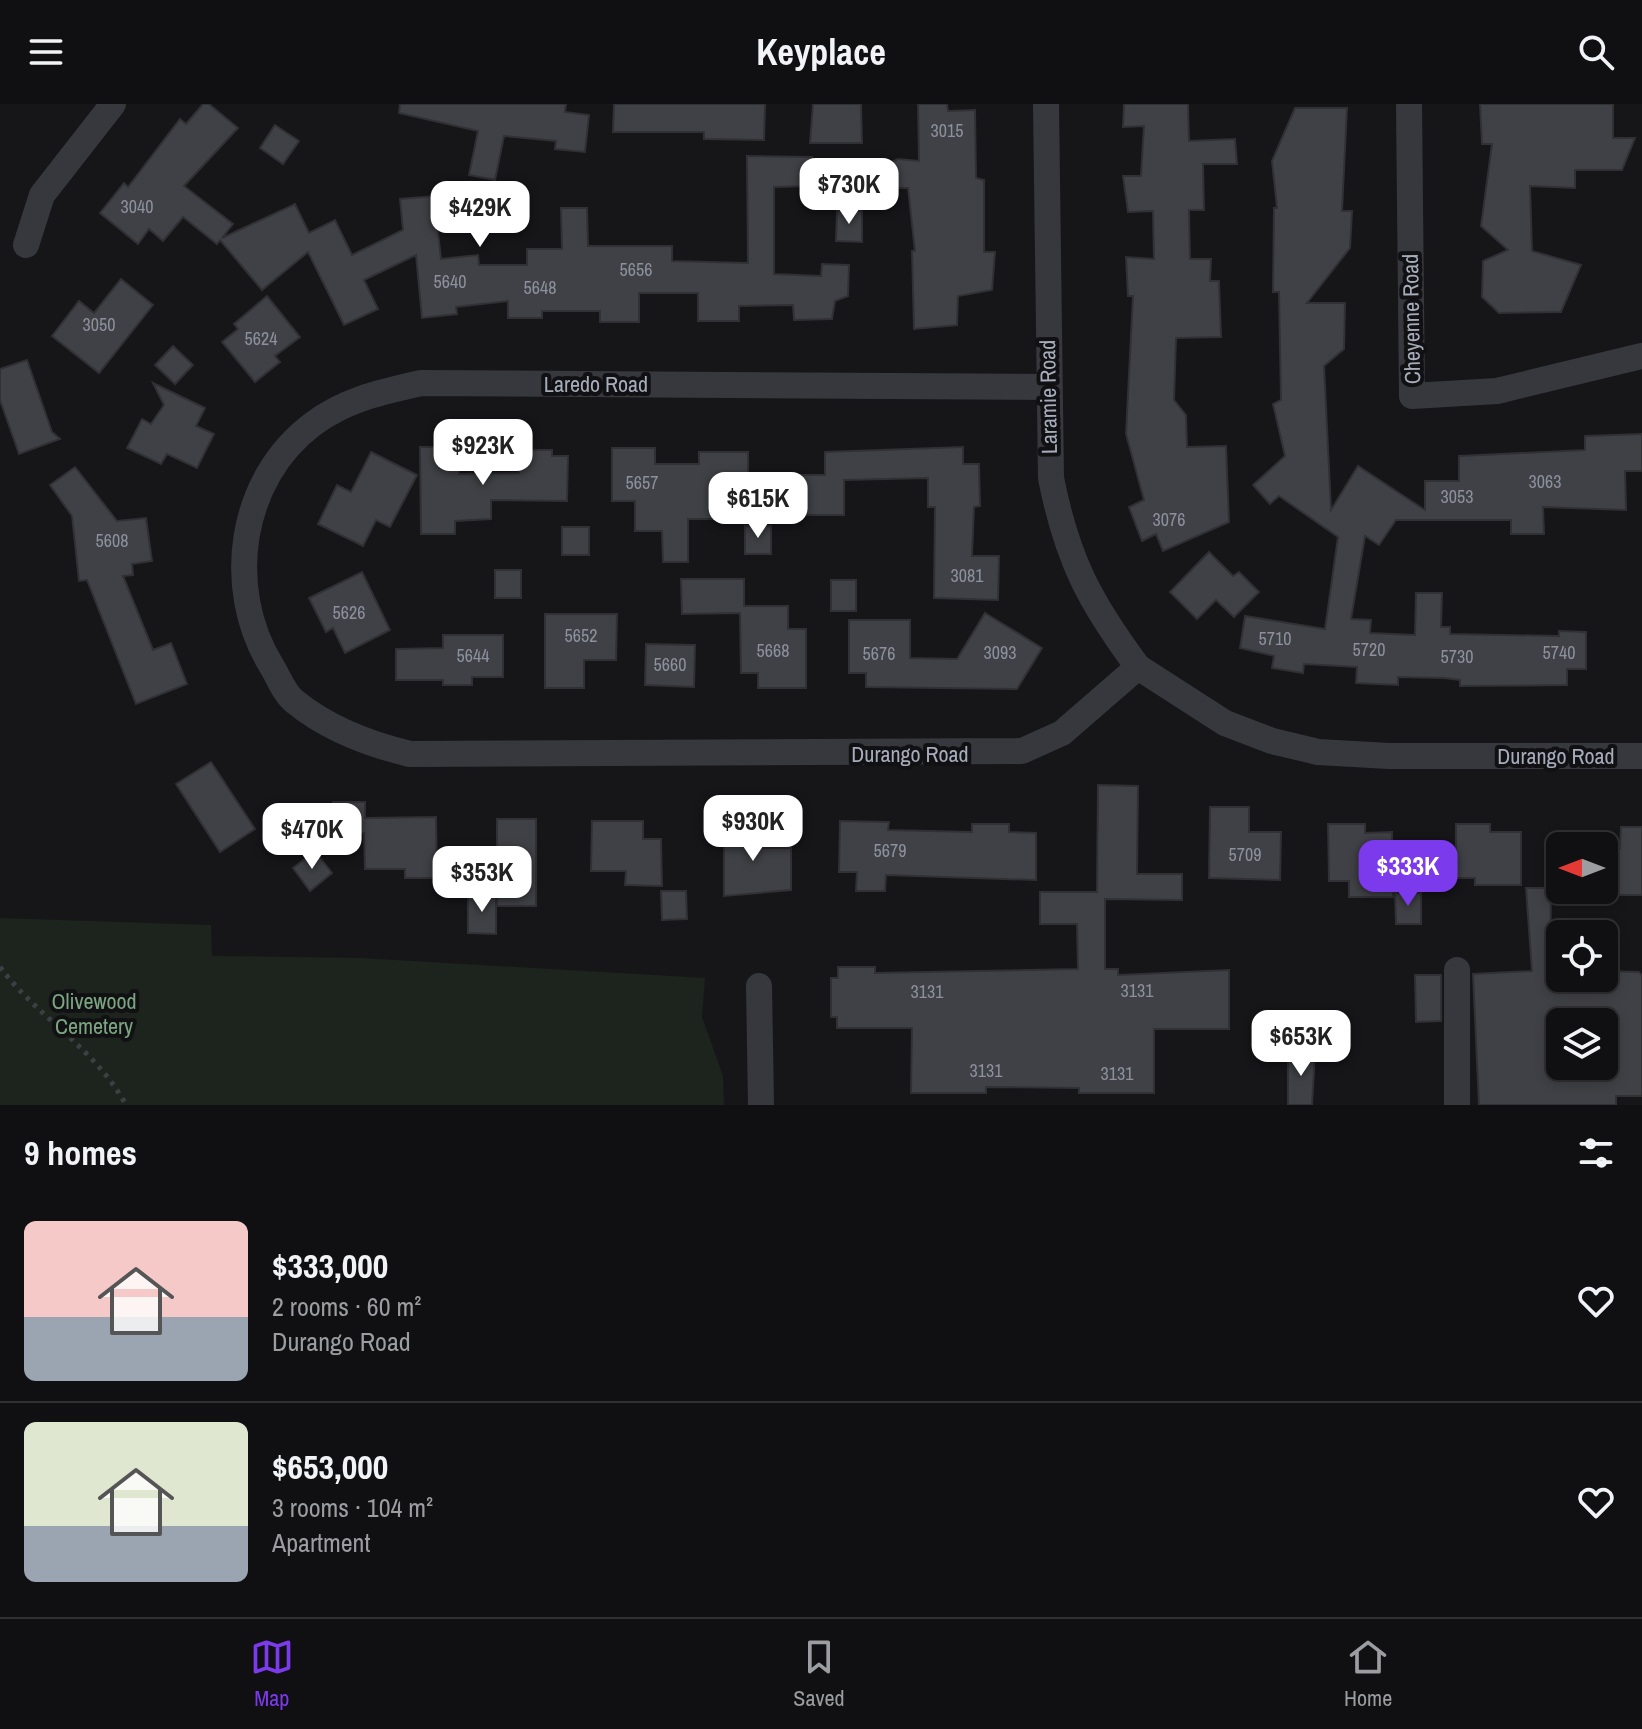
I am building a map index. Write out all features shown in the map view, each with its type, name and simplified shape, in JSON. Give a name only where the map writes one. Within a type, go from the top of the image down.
[{"type":"street","points":[[26,245],[42,195],[113,104]]},
{"type":"street","name":"Laramie Road","points":[[1046,104],[1047,387],[1051,478],[1061,530],[1077,575],[1106,624],[1138,667]]},
{"type":"street","name":"Cheyenne Road","points":[[1409,104],[1412,396],[1497,391],[1642,356]]},
{"type":"street","name":"Laredo Road","points":[[242,561],[254,502],[276,458],[313,424],[355,399],[421,383],[1047,387]]},
{"type":"street","name":"Durango Road","points":[[242,561],[255,640],[292,700],[360,742],[410,754],[1022,751],[1062,733],[1138,667],[1225,723],[1272,741],[1318,752],[1389,756],[1642,756]]},
{"type":"street","points":[[1457,970],[1457,1105]]},
{"type":"street","points":[[759,986],[761,1105]]},
{"type":"path","points":[[0,967],[30,1001],[92,1056],[113,1081],[126,1105]]},
{"type":"green space","name":"Olivewood Cemetery","points":[[0,918],[211,925],[212,956],[361,958],[705,978],[702,1017],[723,1076],[724,1105],[0,1105]]},
{"type":"building","points":[[203,104],[209,104],[238,128],[184,186],[233,224],[222,238],[295,204],[309,233],[335,220],[352,255],[403,230],[400,199],[434,196],[441,259],[478,255],[479,265],[527,265],[527,249],[562,249],[561,208],[587,208],[588,246],[672,246],[672,261],[748,263],[747,156],[812,157],[811,186],[774,187],[774,274],[821,276],[822,264],[849,265],[848,296],[835,301],[832,319],[794,320],[793,305],[739,306],[739,321],[698,321],[698,293],[639,293],[639,322],[600,322],[600,311],[542,311],[542,318],[508,318],[508,301],[456,307],[457,314],[422,318],[416,255],[364,280],[378,309],[344,325],[308,252],[262,290],[220,240],[217,244],[183,217],[163,241],[149,229],[138,244],[100,213],[124,183],[128,187],[180,119],[186,124]]},
{"type":"building","points":[[400,104],[566,104],[565,112],[589,115],[585,152],[555,149],[556,141],[504,136],[495,180],[469,175],[478,131],[399,113]]},
{"type":"building","points":[[614,104],[765,104],[764,140],[704,139],[704,132],[613,132]]},
{"type":"building","points":[[813,104],[861,104],[862,143],[810,143]]},
{"type":"building","points":[[918,104],[947,104],[948,111],[975,110],[976,178],[984,180],[984,252],[995,252],[992,290],[958,296],[957,325],[914,329],[912,251],[915,251],[908,188],[880,188],[885,165],[898,159],[919,161]]},
{"type":"building","points":[[1124,104],[1188,104],[1189,141],[1235,139],[1237,164],[1203,164],[1204,210],[1189,210],[1190,259],[1211,259],[1210,281],[1219,281],[1221,337],[1176,338],[1174,400],[1186,415],[1187,447],[1226,446],[1229,522],[1163,551],[1156,534],[1142,541],[1129,507],[1144,500],[1126,434],[1133,296],[1128,296],[1126,257],[1154,259],[1153,211],[1128,212],[1123,176],[1141,176],[1144,126],[1123,127]]},
{"type":"building","points":[[1480,104],[1613,104],[1613,138],[1635,138],[1622,170],[1575,170],[1575,188],[1530,186],[1532,251],[1581,265],[1561,312],[1499,313],[1482,297],[1483,261],[1508,250],[1481,226],[1492,144],[1482,144]]},
{"type":"building","points":[[1295,108],[1347,108],[1342,211],[1352,211],[1350,248],[1307,303],[1345,303],[1344,349],[1324,366],[1331,510],[1358,466],[1425,510],[1425,481],[1459,481],[1459,456],[1585,450],[1585,436],[1642,434],[1642,471],[1625,471],[1626,510],[1543,507],[1544,534],[1511,534],[1511,520],[1396,520],[1379,545],[1365,536],[1351,619],[1371,620],[1370,633],[1415,635],[1416,593],[1442,593],[1441,627],[1450,627],[1450,634],[1559,636],[1559,631],[1586,632],[1586,669],[1567,669],[1567,685],[1460,686],[1460,680],[1398,677],[1398,685],[1356,683],[1357,667],[1304,664],[1303,673],[1272,668],[1274,656],[1240,648],[1245,616],[1325,629],[1338,537],[1279,496],[1270,504],[1253,485],[1285,456],[1273,404],[1281,400],[1279,292],[1273,292],[1274,208],[1277,208],[1272,161]]},
{"type":"building","points":[[275,125],[299,141],[283,164],[260,148]]},
{"type":"building","points":[[837,211],[862,211],[862,242],[836,241]]},
{"type":"building","points":[[121,279],[153,305],[99,373],[52,336],[79,301],[94,313]]},
{"type":"building","points":[[267,296],[300,337],[275,356],[280,362],[255,382],[222,342],[238,329],[234,324]]},
{"type":"building","points":[[173,346],[193,365],[175,384],[155,365]]},
{"type":"building","points":[[27,360],[52,432],[60,439],[19,454],[0,400],[0,369]]},
{"type":"building","points":[[153,383],[205,408],[196,426],[214,434],[197,468],[167,454],[161,464],[127,448],[142,419],[151,424],[164,405]]},
{"type":"building","points":[[420,447],[459,447],[459,474],[519,473],[519,450],[552,450],[552,456],[568,456],[567,501],[491,500],[491,519],[455,521],[455,534],[421,534]]},
{"type":"building","points":[[963,447],[963,464],[979,464],[980,506],[974,507],[972,556],[999,556],[998,600],[934,598],[935,507],[928,507],[928,478],[844,480],[844,515],[791,515],[791,475],[825,475],[825,452]]},
{"type":"building","points":[[612,448],[655,448],[655,464],[699,464],[699,452],[748,452],[748,519],[688,519],[688,562],[663,562],[662,531],[635,531],[635,501],[612,501]]},
{"type":"building","points":[[371,452],[417,475],[390,527],[376,520],[363,546],[318,524],[337,485],[351,492]]},
{"type":"building","points":[[75,467],[117,521],[146,518],[152,561],[132,564],[133,575],[123,576],[153,650],[171,643],[187,684],[136,704],[87,580],[79,581],[72,516],[50,485]]},
{"type":"building","points":[[745,526],[771,526],[771,554],[745,554]]},
{"type":"building","points":[[562,527],[589,527],[589,555],[562,555]]},
{"type":"building","points":[[1209,552],[1233,576],[1239,572],[1259,592],[1234,617],[1216,600],[1197,619],[1170,592]]},
{"type":"building","points":[[495,570],[521,570],[521,598],[495,598]]},
{"type":"building","points":[[362,572],[390,630],[345,653],[333,628],[326,632],[309,598]]},
{"type":"building","points":[[681,579],[744,579],[744,606],[788,606],[788,629],[806,629],[806,688],[758,688],[758,673],[741,673],[740,613],[682,614]]},
{"type":"building","points":[[831,580],[856,580],[856,611],[831,611]]},
{"type":"building","points":[[985,613],[1042,648],[1017,689],[866,687],[866,673],[849,673],[849,620],[910,620],[910,658],[957,659]]},
{"type":"building","points":[[545,614],[617,614],[616,660],[584,660],[584,688],[545,688]]},
{"type":"building","points":[[443,635],[503,635],[503,677],[472,677],[472,685],[443,685],[443,680],[396,680],[396,649],[443,648]]},
{"type":"building","points":[[646,644],[695,645],[694,687],[645,685]]},
{"type":"building","points":[[211,762],[255,829],[220,852],[176,784]]},
{"type":"building","points":[[1098,785],[1138,786],[1137,874],[1182,874],[1182,900],[1105,899],[1105,969],[1118,969],[1118,975],[1229,970],[1229,1029],[1154,1029],[1154,1093],[1079,1093],[1079,1088],[986,1087],[986,1093],[911,1093],[912,1028],[837,1028],[837,1017],[831,1017],[831,978],[838,978],[838,967],[875,967],[875,973],[1078,969],[1077,924],[1040,924],[1040,892],[1097,892]]},
{"type":"building","points":[[333,802],[365,802],[365,818],[436,817],[437,878],[405,878],[405,869],[365,869],[364,833],[333,834]]},
{"type":"building","points":[[1210,807],[1249,807],[1249,832],[1281,832],[1280,880],[1209,878]]},
{"type":"building","points":[[497,819],[536,819],[536,906],[497,906]]},
{"type":"building","points":[[724,820],[753,820],[753,842],[759,842],[760,848],[791,848],[791,890],[724,896]]},
{"type":"building","points":[[592,821],[643,821],[643,839],[661,839],[662,886],[625,885],[626,871],[591,871]]},
{"type":"building","points":[[840,821],[889,822],[888,830],[972,832],[972,824],[1009,824],[1009,832],[1036,833],[1036,880],[886,875],[885,891],[856,891],[857,872],[839,872]]},
{"type":"building","points":[[1328,824],[1365,824],[1365,833],[1392,832],[1393,897],[1349,897],[1349,881],[1329,881]]},
{"type":"building","points":[[1456,824],[1490,824],[1490,832],[1521,832],[1521,885],[1475,885],[1475,878],[1456,878]]},
{"type":"building","points":[[1621,827],[1642,827],[1642,895],[1618,895]]},
{"type":"building","points":[[315,851],[332,873],[310,891],[293,868]]},
{"type":"building","points":[[1526,888],[1546,888],[1546,904],[1551,904],[1551,920],[1546,920],[1546,992],[1618,992],[1618,971],[1639,972],[1642,976],[1642,1096],[1616,1096],[1616,1105],[1479,1105],[1473,974],[1532,971]]},
{"type":"building","points":[[661,891],[686,891],[687,919],[662,920]]},
{"type":"building","points":[[1395,893],[1421,893],[1421,924],[1396,924]]},
{"type":"building","points":[[468,895],[496,895],[496,934],[468,933]]},
{"type":"building","points":[[1415,975],[1441,975],[1441,1021],[1416,1022]]},
{"type":"building","points":[[1288,1053],[1315,1053],[1312,1105],[1288,1105]]}]
